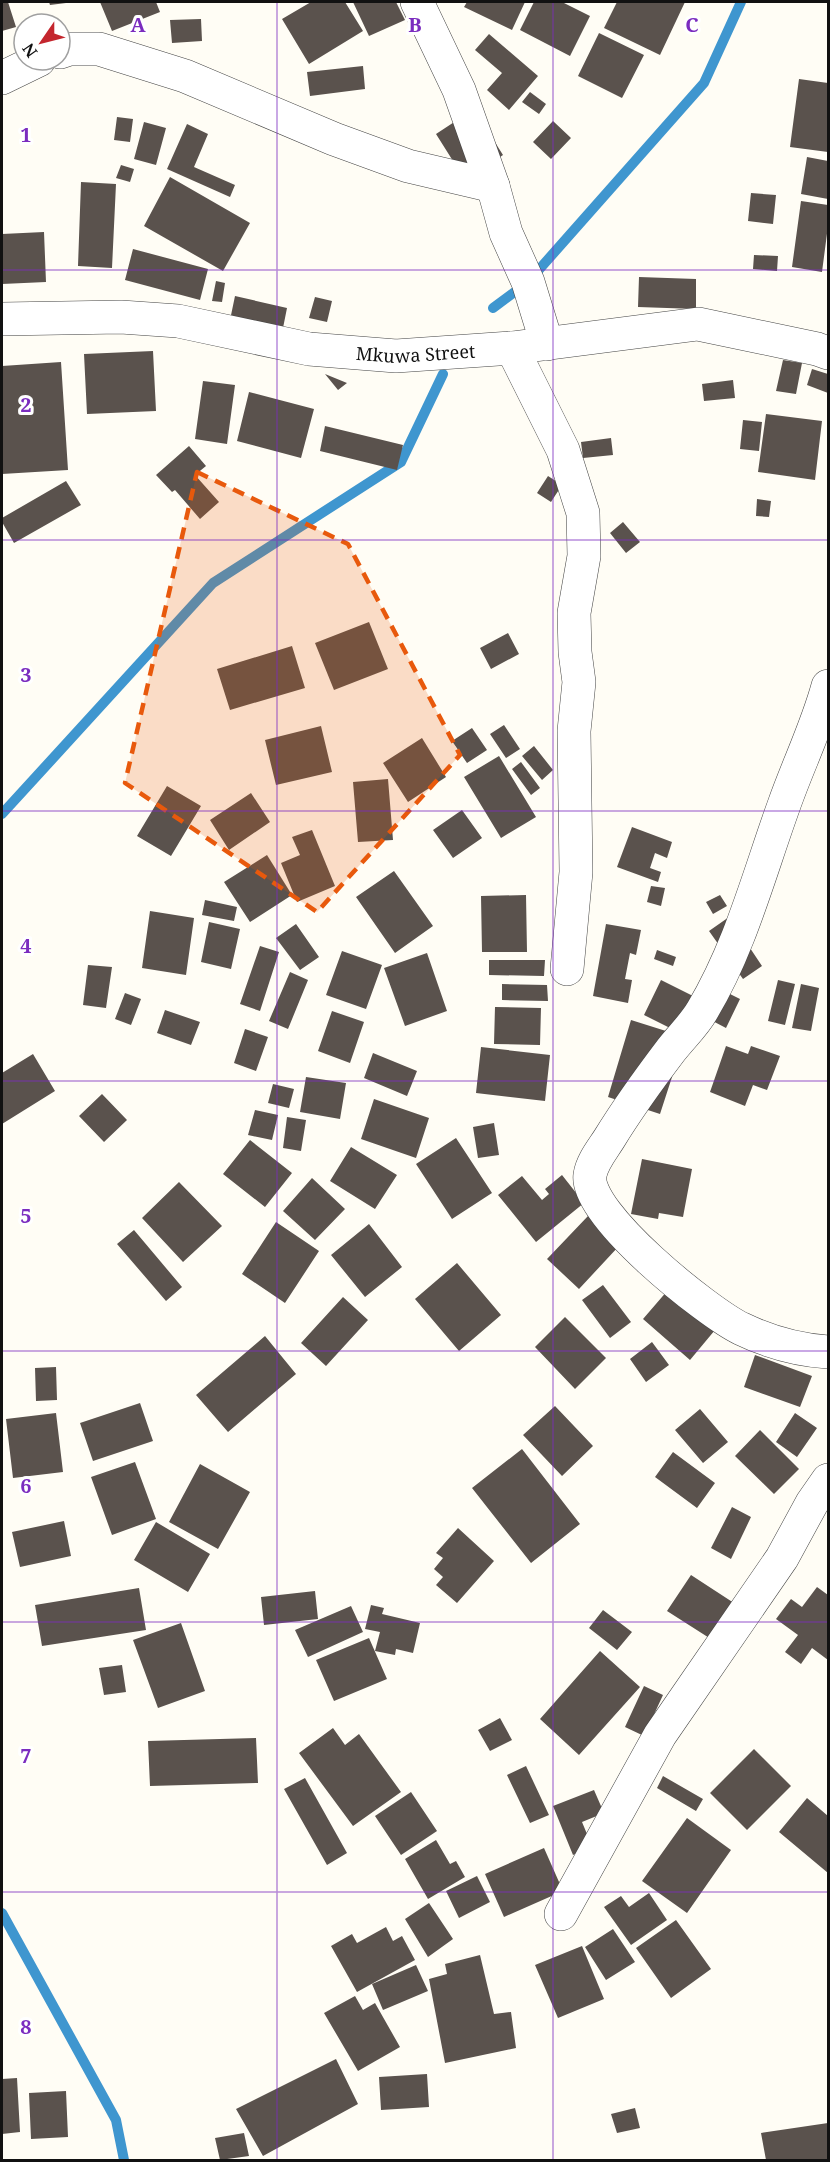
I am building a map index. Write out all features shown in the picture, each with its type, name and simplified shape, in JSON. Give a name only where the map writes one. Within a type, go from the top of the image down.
[{"type":"street","points":[[417,2],[459,90],[493,186],[506,233],[528,282],[547,344]]},
{"type":"street","points":[[72,49],[99,49],[185,76],[334,139],[408,166],[493,186]]},
{"type":"street","name":"Mkuwa Street","points":[[2,319],[121,317],[178,321],[309,349],[396,356],[512,348],[698,324],[828,353]]},
{"type":"street","points":[[512,348],[563,450],[584,521],[584,556],[574,613],[575,652],[579,682],[574,731],[576,872],[567,969]]},
{"type":"street","points":[[828,686],[822,710],[785,801],[733,952],[702,1013],[643,1088],[611,1135],[594,1163],[590,1185],[600,1206],[631,1243],[659,1268],[739,1328],[773,1342],[812,1351],[828,1352]]},
{"type":"street","points":[[561,1914],[660,1735],[782,1558],[812,1503],[828,1480]]},
{"type":"highlighted area","points":[[197,472],[348,544],[460,755],[317,912],[125,783]]},
{"type":"building","points":[[2,2],[8,2],[12,14],[12,28],[2,31]]},
{"type":"building","points":[[49,2],[66,2],[66,3],[50,5]]},
{"type":"building","points":[[100,2],[156,2],[160,12],[112,31]]},
{"type":"building","points":[[311,2],[345,2],[363,31],[309,64],[282,19]]},
{"type":"building","points":[[353,2],[396,2],[405,20],[369,36]]},
{"type":"building","points":[[467,2],[525,2],[512,30],[464,7]]},
{"type":"building","points":[[534,2],[562,2],[590,16],[570,56],[520,30]]},
{"type":"building","points":[[617,2],[685,2],[660,55],[604,28]]},
{"type":"building","points":[[201,19],[202,41],[172,43],[170,20]]},
{"type":"building","points":[[599,33],[644,55],[622,98],[578,76]]},
{"type":"building","points":[[489,34],[538,76],[509,110],[487,90],[502,73],[475,50]]},
{"type":"building","points":[[363,66],[365,89],[310,96],[307,72]]},
{"type":"building","points":[[799,79],[828,83],[828,152],[790,147]]},
{"type":"building","points":[[530,92],[546,104],[539,114],[522,102]]},
{"type":"building","points":[[474,109],[503,155],[465,180],[436,134]]},
{"type":"building","points":[[117,117],[133,119],[130,142],[114,140]]},
{"type":"building","points":[[553,121],[571,138],[551,159],[533,142]]},
{"type":"building","points":[[144,122],[166,128],[156,165],[134,159]]},
{"type":"building","points":[[187,124],[208,134],[194,167],[235,185],[230,197],[167,169]]},
{"type":"building","points":[[807,157],[828,161],[828,199],[801,194]]},
{"type":"building","points":[[121,165],[134,169],[130,182],[116,178]]},
{"type":"building","points":[[170,177],[250,223],[223,271],[144,226]]},
{"type":"building","points":[[81,182],[116,184],[112,268],[78,266]]},
{"type":"building","points":[[751,193],[776,195],[773,224],[748,221]]},
{"type":"building","points":[[801,201],[828,205],[828,226],[822,272],[792,267]]},
{"type":"building","points":[[44,232],[46,282],[2,284],[2,234]]},
{"type":"building","points":[[133,249],[208,269],[200,300],[125,280]]},
{"type":"building","points":[[754,255],[778,256],[777,271],[753,269]]},
{"type":"building","points":[[639,277],[696,279],[696,309],[638,307]]},
{"type":"building","points":[[216,281],[225,283],[222,302],[212,301]]},
{"type":"building","points":[[235,296],[287,308],[282,333],[230,320]]},
{"type":"building","points":[[315,297],[332,301],[327,322],[309,318]]},
{"type":"building","points":[[153,351],[156,411],[87,414],[84,354]]},
{"type":"building","points":[[783,360],[802,363],[796,394],[776,391]]},
{"type":"building","points":[[61,362],[68,470],[2,474],[2,366]]},
{"type":"building","points":[[812,369],[828,374],[828,393],[807,385]]},
{"type":"building","points":[[325,374],[347,383],[338,390]]},
{"type":"building","points":[[733,380],[735,398],[704,401],[702,384]]},
{"type":"building","points":[[203,381],[235,385],[227,444],[195,439]]},
{"type":"building","points":[[249,392],[314,409],[301,458],[237,441]]},
{"type":"building","points":[[766,414],[822,421],[815,480],[758,472]]},
{"type":"building","points":[[743,420],[762,422],[759,451],[740,449]]},
{"type":"building","points":[[325,426],[403,445],[397,470],[320,451]]},
{"type":"building","points":[[611,438],[613,455],[583,458],[581,442]]},
{"type":"building","points":[[189,446],[206,466],[195,475],[219,502],[200,519],[175,490],[172,492],[156,475]]},
{"type":"building","points":[[548,476],[562,485],[551,502],[537,493]]},
{"type":"building","points":[[66,481],[81,505],[14,543],[2,518]]},
{"type":"building","points":[[757,499],[771,501],[769,517],[756,516]]},
{"type":"building","points":[[623,522],[640,542],[626,553],[610,533]]},
{"type":"building","points":[[369,622],[388,669],[334,690],[315,643]]},
{"type":"building","points":[[508,633],[519,654],[491,669],[480,648]]},
{"type":"building","points":[[292,646],[305,688],[230,710],[217,669]]},
{"type":"building","points":[[504,725],[520,749],[506,758],[490,734]]},
{"type":"building","points":[[321,726],[332,772],[276,785],[265,740]]},
{"type":"building","points":[[472,728],[487,750],[467,763],[452,741]]},
{"type":"building","points":[[422,738],[446,777],[408,802],[383,763]]},
{"type":"building","points":[[534,746],[553,770],[542,780],[522,756]]},
{"type":"building","points":[[499,756],[536,817],[501,838],[464,777]]},
{"type":"building","points":[[521,762],[540,788],[531,795],[512,769]]},
{"type":"building","points":[[388,779],[393,840],[358,842],[353,782]]},
{"type":"building","points":[[167,786],[201,806],[171,856],[137,836]]},
{"type":"building","points":[[251,793],[270,822],[229,850],[210,820]]},
{"type":"building","points":[[462,810],[482,838],[453,858],[433,830]]},
{"type":"building","points":[[632,827],[672,842],[667,858],[655,853],[650,868],[661,872],[658,882],[617,867]]},
{"type":"building","points":[[312,830],[335,886],[297,902],[281,863],[300,855],[292,837]]},
{"type":"building","points":[[267,855],[292,895],[250,922],[224,882]]},
{"type":"building","points":[[394,871],[433,926],[395,953],[356,897]]},
{"type":"building","points":[[651,886],[665,888],[661,906],[647,902]]},
{"type":"building","points":[[526,895],[527,952],[482,952],[481,896]]},
{"type":"building","points":[[720,895],[727,906],[713,914],[706,902]]},
{"type":"building","points":[[205,900],[237,907],[234,921],[202,915]]},
{"type":"building","points":[[739,910],[746,942],[762,966],[743,979],[709,931]]},
{"type":"building","points":[[150,911],[194,918],[186,975],[142,968]]},
{"type":"building","points":[[209,922],[240,929],[231,969],[201,962]]},
{"type":"building","points":[[296,924],[319,957],[300,970],[276,938]]},
{"type":"building","points":[[606,924],[641,930],[636,955],[630,953],[625,979],[632,980],[628,1003],[593,996]]},
{"type":"building","points":[[260,946],[279,952],[260,1011],[240,1004]]},
{"type":"building","points":[[657,950],[676,957],[673,966],[654,959]]},
{"type":"building","points":[[342,951],[382,965],[366,1009],[326,995]]},
{"type":"building","points":[[427,953],[447,1011],[405,1026],[384,968]]},
{"type":"building","points":[[489,960],[545,960],[544,976],[489,975]]},
{"type":"building","points":[[88,965],[112,967],[106,1008],[83,1005]]},
{"type":"building","points":[[290,972],[308,980],[288,1029],[269,1021]]},
{"type":"building","points":[[661,980],[699,999],[682,1034],[644,1015]]},
{"type":"building","points":[[778,980],[795,984],[785,1025],[768,1021]]},
{"type":"building","points":[[502,984],[547,985],[548,1001],[502,1000]]},
{"type":"building","points":[[801,984],[819,988],[811,1031],[792,1028]]},
{"type":"building","points":[[718,988],[740,999],[726,1028],[705,1017]]},
{"type":"building","points":[[125,993],[141,999],[131,1025],[115,1019]]},
{"type":"building","points":[[495,1007],[541,1008],[540,1045],[494,1044]]},
{"type":"building","points":[[165,1010],[200,1022],[191,1045],[157,1033]]},
{"type":"building","points":[[332,1011],[364,1022],[350,1063],[318,1051]]},
{"type":"building","points":[[631,1020],[685,1037],[660,1114],[608,1097]]},
{"type":"building","points":[[245,1029],[268,1037],[256,1071],[234,1063]]},
{"type":"building","points":[[726,1046],[748,1054],[751,1046],[780,1056],[767,1090],[753,1085],[745,1106],[710,1092]]},
{"type":"building","points":[[481,1047],[550,1055],[545,1101],[476,1093]]},
{"type":"building","points":[[373,1053],[417,1071],[407,1096],[364,1078]]},
{"type":"building","points":[[33,1054],[55,1091],[2,1124],[2,1073]]},
{"type":"building","points":[[306,1077],[346,1083],[340,1119],[300,1112]]},
{"type":"building","points":[[273,1084],[294,1089],[289,1108],[268,1103]]},
{"type":"building","points":[[102,1094],[127,1120],[104,1142],[79,1116]]},
{"type":"building","points":[[374,1099],[429,1118],[416,1158],[361,1139]]},
{"type":"building","points":[[255,1110],[278,1115],[272,1140],[248,1135]]},
{"type":"building","points":[[287,1117],[306,1120],[301,1151],[283,1148]]},
{"type":"building","points":[[494,1123],[499,1155],[478,1158],[473,1127]]},
{"type":"building","points":[[456,1138],[492,1193],[452,1219],[416,1164]]},
{"type":"building","points":[[250,1140],[292,1173],[265,1207],[223,1174]]},
{"type":"building","points":[[351,1147],[397,1175],[375,1209],[330,1181]]},
{"type":"building","points":[[642,1159],[692,1169],[683,1217],[659,1213],[658,1219],[631,1214]]},
{"type":"building","points":[[562,1175],[584,1203],[536,1242],[498,1195],[522,1176],[542,1200],[549,1194],[545,1189]]},
{"type":"building","points":[[312,1178],[345,1209],[315,1240],[283,1211]]},
{"type":"building","points":[[179,1182],[222,1226],[183,1262],[142,1218]]},
{"type":"building","points":[[588,1216],[619,1246],[579,1289],[547,1259]]},
{"type":"building","points":[[276,1222],[319,1251],[285,1303],[242,1274]]},
{"type":"building","points":[[369,1224],[402,1267],[365,1297],[331,1255]]},
{"type":"building","points":[[134,1230],[182,1287],[166,1301],[117,1244]]},
{"type":"building","points":[[457,1263],[501,1315],[459,1351],[415,1299]]},
{"type":"building","points":[[603,1285],[631,1322],[610,1338],[582,1300]]},
{"type":"building","points":[[668,1290],[715,1330],[690,1360],[643,1319]]},
{"type":"building","points":[[343,1297],[368,1320],[326,1366],[301,1343]]},
{"type":"building","points":[[565,1317],[606,1358],[575,1389],[535,1347]]},
{"type":"building","points":[[265,1336],[296,1374],[228,1432],[196,1395]]},
{"type":"building","points":[[652,1342],[669,1365],[646,1382],[630,1359]]},
{"type":"building","points":[[755,1355],[812,1376],[800,1407],[744,1387]]},
{"type":"building","points":[[56,1367],[57,1400],[36,1401],[35,1368]]},
{"type":"building","points":[[140,1403],[153,1441],[93,1461],[80,1423]]},
{"type":"building","points":[[555,1406],[593,1446],[562,1476],[523,1435]]},
{"type":"building","points":[[700,1409],[728,1442],[703,1463],[675,1430]]},
{"type":"building","points":[[56,1413],[63,1472],[13,1478],[6,1419]]},
{"type":"building","points":[[795,1413],[817,1428],[797,1457],[776,1442]]},
{"type":"building","points":[[760,1430],[799,1469],[774,1494],[735,1456]]},
{"type":"building","points":[[522,1449],[580,1524],[531,1563],[472,1488]]},
{"type":"building","points":[[673,1452],[715,1483],[697,1508],[655,1477]]},
{"type":"building","points":[[135,1462],[156,1519],[112,1535],[91,1477]]},
{"type":"building","points":[[200,1464],[250,1492],[218,1549],[169,1522]]},
{"type":"building","points":[[732,1507],[751,1517],[731,1559],[711,1548]]},
{"type":"building","points":[[64,1521],[71,1556],[20,1567],[12,1532]]},
{"type":"building","points":[[156,1522],[210,1554],[188,1592],[134,1560]]},
{"type":"building","points":[[458,1528],[494,1561],[457,1603],[436,1585],[443,1577],[434,1569],[443,1558],[436,1553]]},
{"type":"building","points":[[691,1575],[737,1605],[714,1641],[667,1611]]},
{"type":"building","points":[[817,1587],[828,1595],[828,1660],[812,1648],[801,1664],[785,1652],[798,1635],[776,1619],[791,1599],[802,1607]]},
{"type":"building","points":[[139,1588],[146,1630],[42,1646],[35,1605]]},
{"type":"building","points":[[315,1591],[318,1619],[264,1625],[261,1597]]},
{"type":"building","points":[[371,1605],[384,1608],[382,1614],[420,1623],[413,1653],[396,1649],[395,1655],[375,1651],[380,1632],[365,1629]]},
{"type":"building","points":[[351,1606],[363,1632],[308,1657],[295,1630]]},
{"type":"building","points":[[603,1610],[632,1632],[617,1650],[589,1628]]},
{"type":"building","points":[[181,1623],[205,1691],[158,1708],[133,1640]]},
{"type":"building","points":[[369,1638],[387,1679],[334,1701],[316,1660]]},
{"type":"building","points":[[600,1651],[640,1687],[579,1755],[540,1719]]},
{"type":"building","points":[[122,1665],[126,1692],[104,1695],[99,1668]]},
{"type":"building","points":[[644,1686],[663,1695],[644,1736],[625,1727]]},
{"type":"building","points":[[500,1718],[512,1740],[490,1751],[478,1730]]},
{"type":"building","points":[[333,1728],[345,1745],[359,1734],[401,1792],[353,1826],[299,1753]]},
{"type":"building","points":[[256,1738],[258,1783],[150,1786],[148,1741]]},
{"type":"building","points":[[754,1749],[791,1786],[747,1830],[710,1793]]},
{"type":"building","points":[[526,1766],[549,1815],[530,1823],[507,1775]]},
{"type":"building","points":[[663,1776],[703,1799],[696,1811],[657,1788]]},
{"type":"building","points":[[305,1778],[347,1853],[327,1865],[284,1789]]},
{"type":"building","points":[[594,1790],[604,1813],[582,1822],[592,1846],[573,1855],[553,1806]]},
{"type":"building","points":[[411,1792],[437,1831],[401,1855],[375,1816]]},
{"type":"building","points":[[807,1798],[828,1816],[828,1873],[779,1832]]},
{"type":"building","points":[[687,1818],[731,1850],[687,1913],[642,1881]]},
{"type":"building","points":[[436,1840],[450,1864],[456,1861],[465,1877],[428,1899],[405,1859]]},
{"type":"building","points":[[544,1848],[563,1891],[504,1917],[485,1874]]},
{"type":"building","points":[[477,1876],[490,1902],[459,1918],[446,1891]]},
{"type":"building","points":[[649,1893],[667,1920],[631,1945],[604,1907],[621,1896],[629,1907]]},
{"type":"building","points":[[429,1903],[453,1939],[428,1957],[405,1919]]},
{"type":"building","points":[[676,1920],[711,1969],[671,1998],[636,1948]]},
{"type":"building","points":[[386,1927],[393,1941],[402,1936],[415,1960],[357,1992],[331,1946],[352,1934],[357,1943]]},
{"type":"building","points":[[613,1929],[635,1962],[606,1980],[585,1947]]},
{"type":"building","points":[[582,1946],[604,1999],[558,2018],[535,1965]]},
{"type":"building","points":[[480,1955],[494,2014],[511,2012],[516,2048],[445,2063],[429,1979],[447,1974],[445,1964]]},
{"type":"building","points":[[416,1965],[428,1991],[383,2010],[372,1984]]},
{"type":"building","points":[[355,1996],[363,2010],[375,2003],[400,2047],[358,2071],[324,2013]]},
{"type":"building","points":[[336,2059],[358,2104],[263,2156],[236,2109]]},
{"type":"building","points":[[427,2074],[429,2107],[381,2110],[379,2077]]},
{"type":"building","points":[[17,2078],[20,2132],[2,2134],[2,2079]]},
{"type":"building","points":[[66,2091],[68,2137],[31,2139],[29,2093]]},
{"type":"building","points":[[635,2108],[640,2128],[617,2133],[611,2114]]},
{"type":"building","points":[[828,2123],[828,2160],[766,2160],[761,2133]]},
{"type":"building","points":[[244,2133],[249,2156],[220,2160],[215,2138]]},
{"type":"waterway","points":[[493,308],[528,282],[704,83],[741,2]]},
{"type":"waterway","points":[[2,814],[213,583],[401,462],[443,374]]},
{"type":"waterway","points":[[2,1913],[116,2120],[124,2160]]}]
